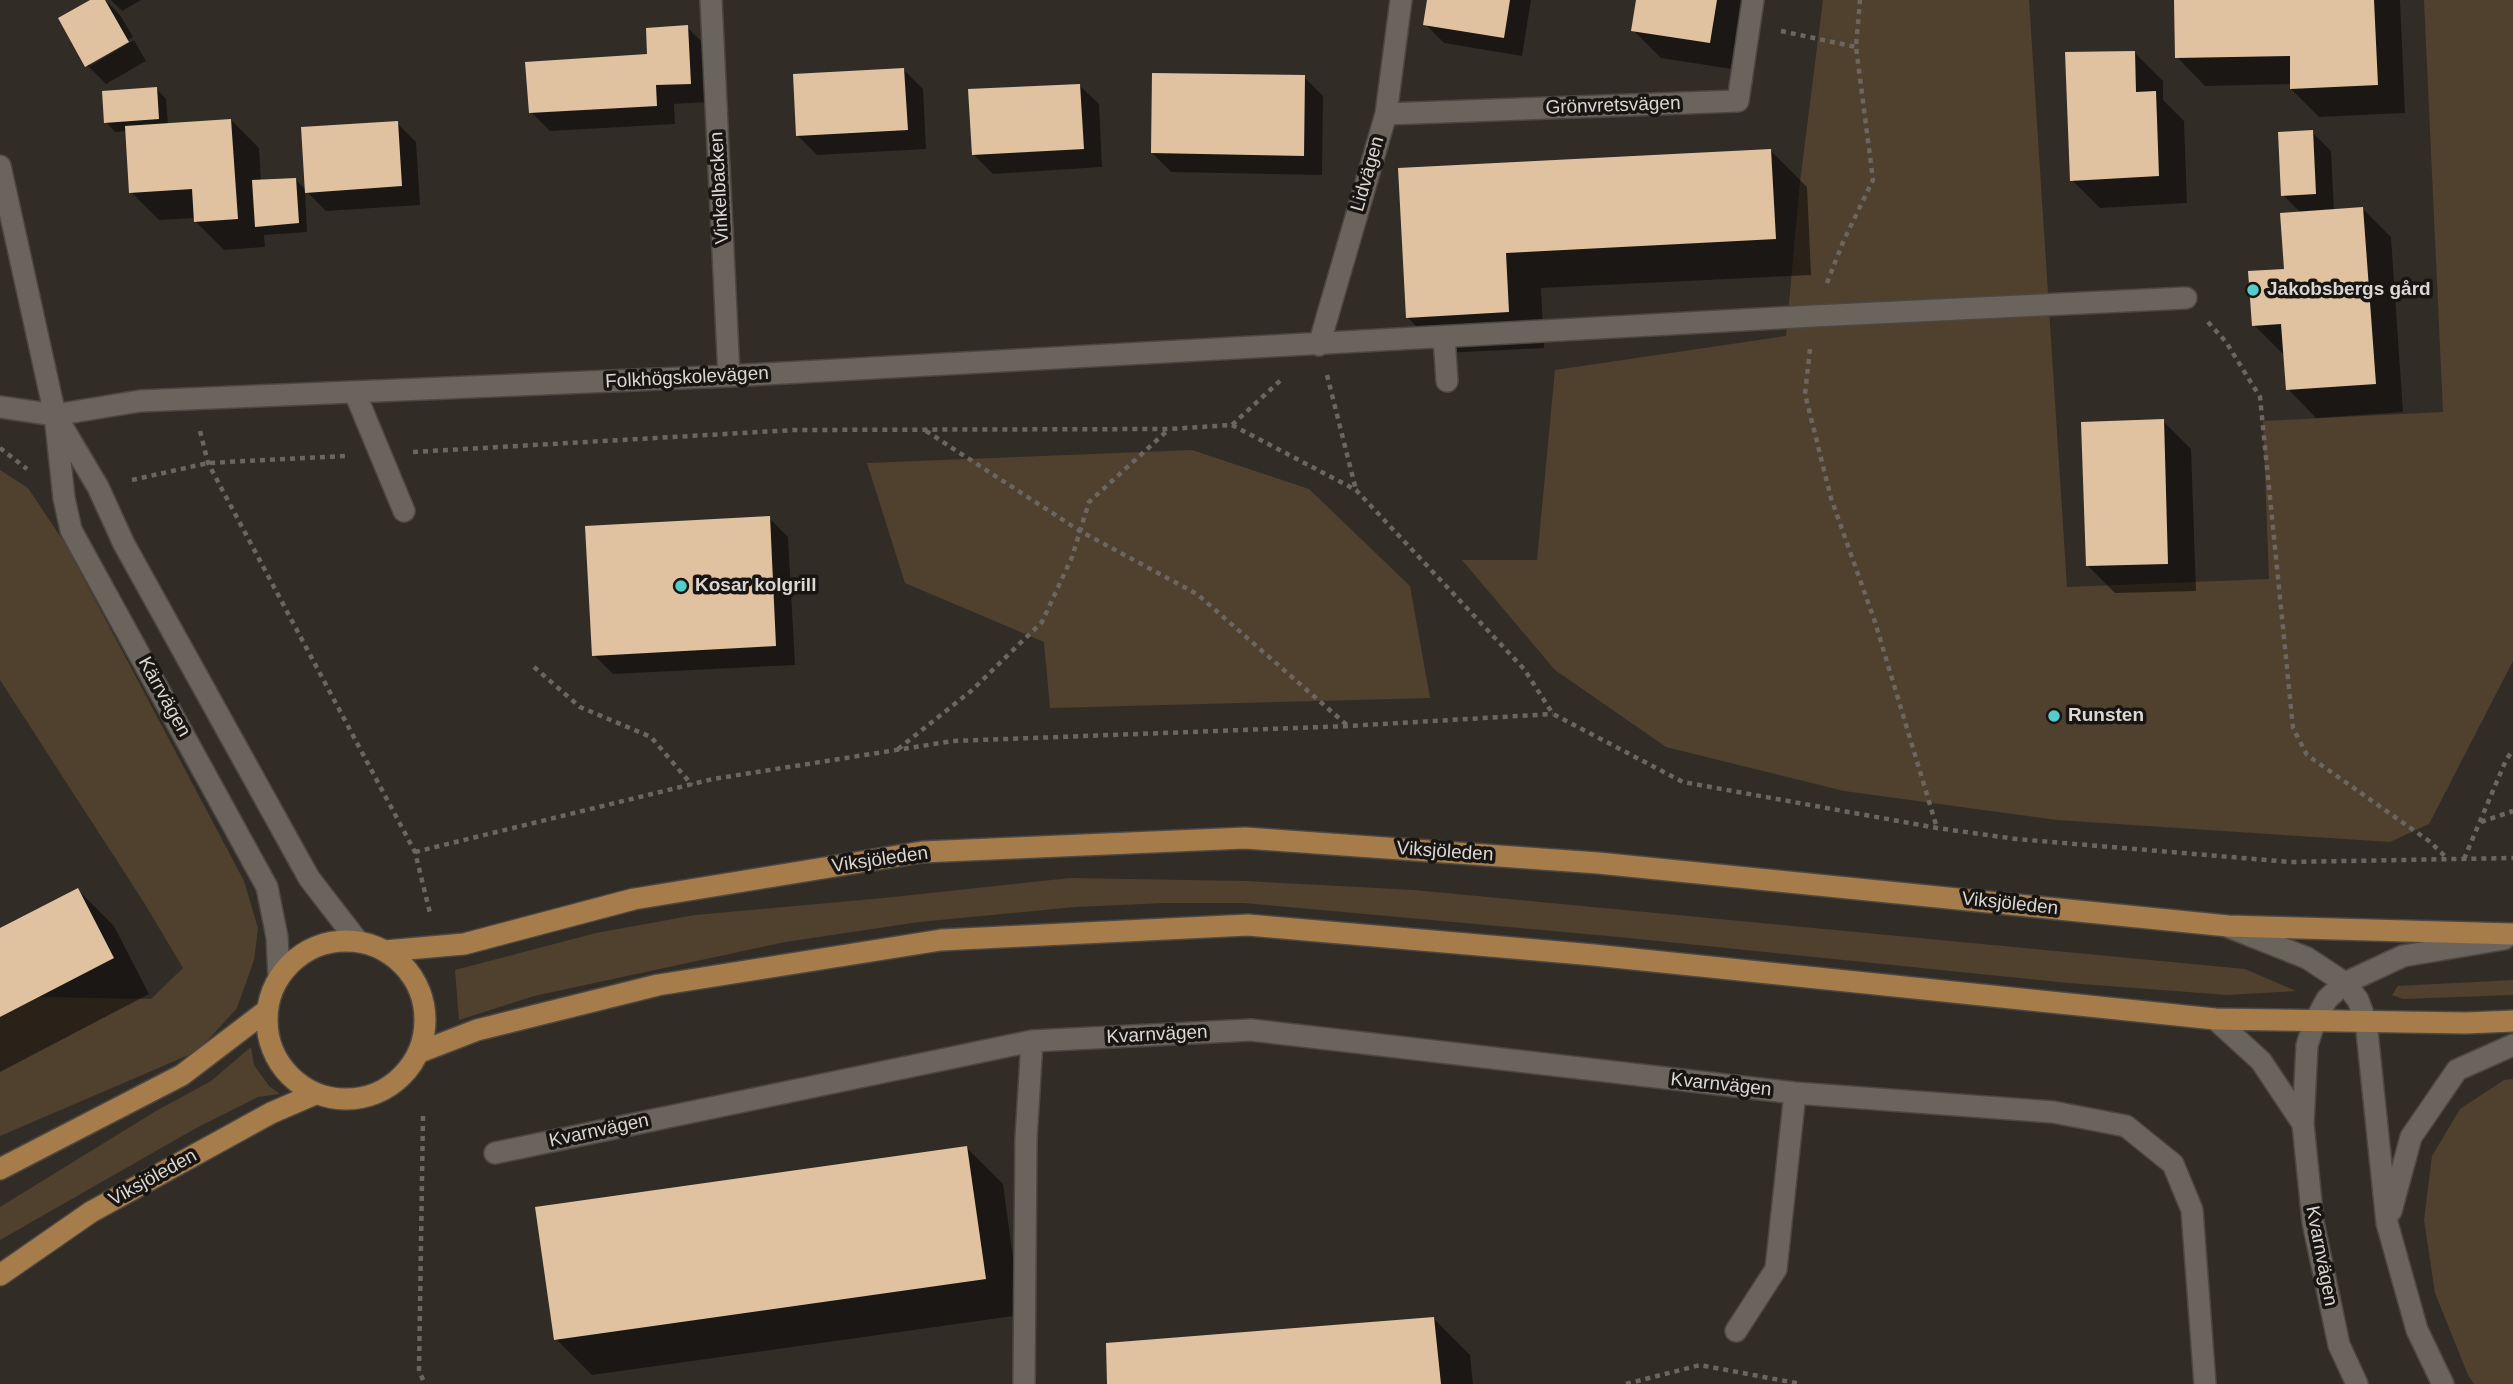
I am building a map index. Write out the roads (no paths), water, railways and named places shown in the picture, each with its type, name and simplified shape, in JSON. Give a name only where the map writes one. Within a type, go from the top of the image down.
[{"type":"main road","name":"Viksjöleden","points":[[385,951],[464,944],[634,899],[922,852],[1245,838],[1598,863],[2228,926],[2513,936]]},
{"type":"main road","points":[[420,1052],[477,1030],[658,985],[941,940],[1248,925],[1594,955],[2215,1019],[2466,1023],[2513,1021]]},
{"type":"main road","points":[[356,939],[385,951],[408,971],[423,999],[426,1024],[420,1052],[408,1070],[388,1088],[355,1100],[315,1094],[285,1073],[271,1048],[266,1011],[279,977],[307,950],[356,939]]},
{"type":"main road","points":[[0,1169],[182,1075],[266,1011]]},
{"type":"main road","name":"Viksjöleden","points":[[0,1275],[92,1212],[271,1113],[315,1094]]},
{"type":"street","name":"Vinkelbacken","points":[[711,0],[729,376]]},
{"type":"street","name":"Lidvägen","points":[[1319,345],[1386,114],[1401,0]]},
{"type":"street","name":"Grönvretsvägen","points":[[1386,114],[1738,102],[1753,0]]},
{"type":"street","name":"Kärrvägen","points":[[0,166],[55,415],[71,530],[267,887],[277,937],[279,977]]},
{"type":"street","name":"Folkhögskolevägen","points":[[0,407],[55,415],[140,401],[729,376],[2186,298]]},
{"type":"street","points":[[1444,338],[1447,381]]},
{"type":"street","points":[[355,393],[404,511]]},
{"type":"street","name":"Kärrvägen","points":[[55,415],[98,487],[124,544],[309,878],[356,939]]},
{"type":"street","points":[[2228,926],[2307,958],[2345,984],[2358,1000],[2366,1022],[2387,1223],[2417,1330],[2443,1384]]},
{"type":"street","name":"Kvarnvägen","points":[[2357,1384],[2339,1345],[2316,1236],[2303,1124],[2307,1045],[2315,1021],[2327,999],[2345,984],[2403,956],[2513,936]]},
{"type":"street","name":"Kvarnvägen","points":[[2215,1019],[2261,1061],[2303,1124]]},
{"type":"street","name":"Kvarnvägen","points":[[495,1153],[1032,1041],[1251,1030],[1795,1093],[2053,1112],[2126,1126],[2173,1164],[2192,1210],[2205,1384]]},
{"type":"street","points":[[1024,1384],[1026,1139],[1032,1041]]},
{"type":"street","points":[[2387,1223],[2411,1137],[2457,1070],[2513,1045]]},
{"type":"street","points":[[1736,1331],[1776,1269],[1795,1093]]},
{"type":"place","name":"Jakobsbergs gård","points":[[2253,290]]},
{"type":"place","name":"Kosar kolgrill","points":[[681,586]]},
{"type":"place","name":"Runsten","points":[[2054,716]]}]
